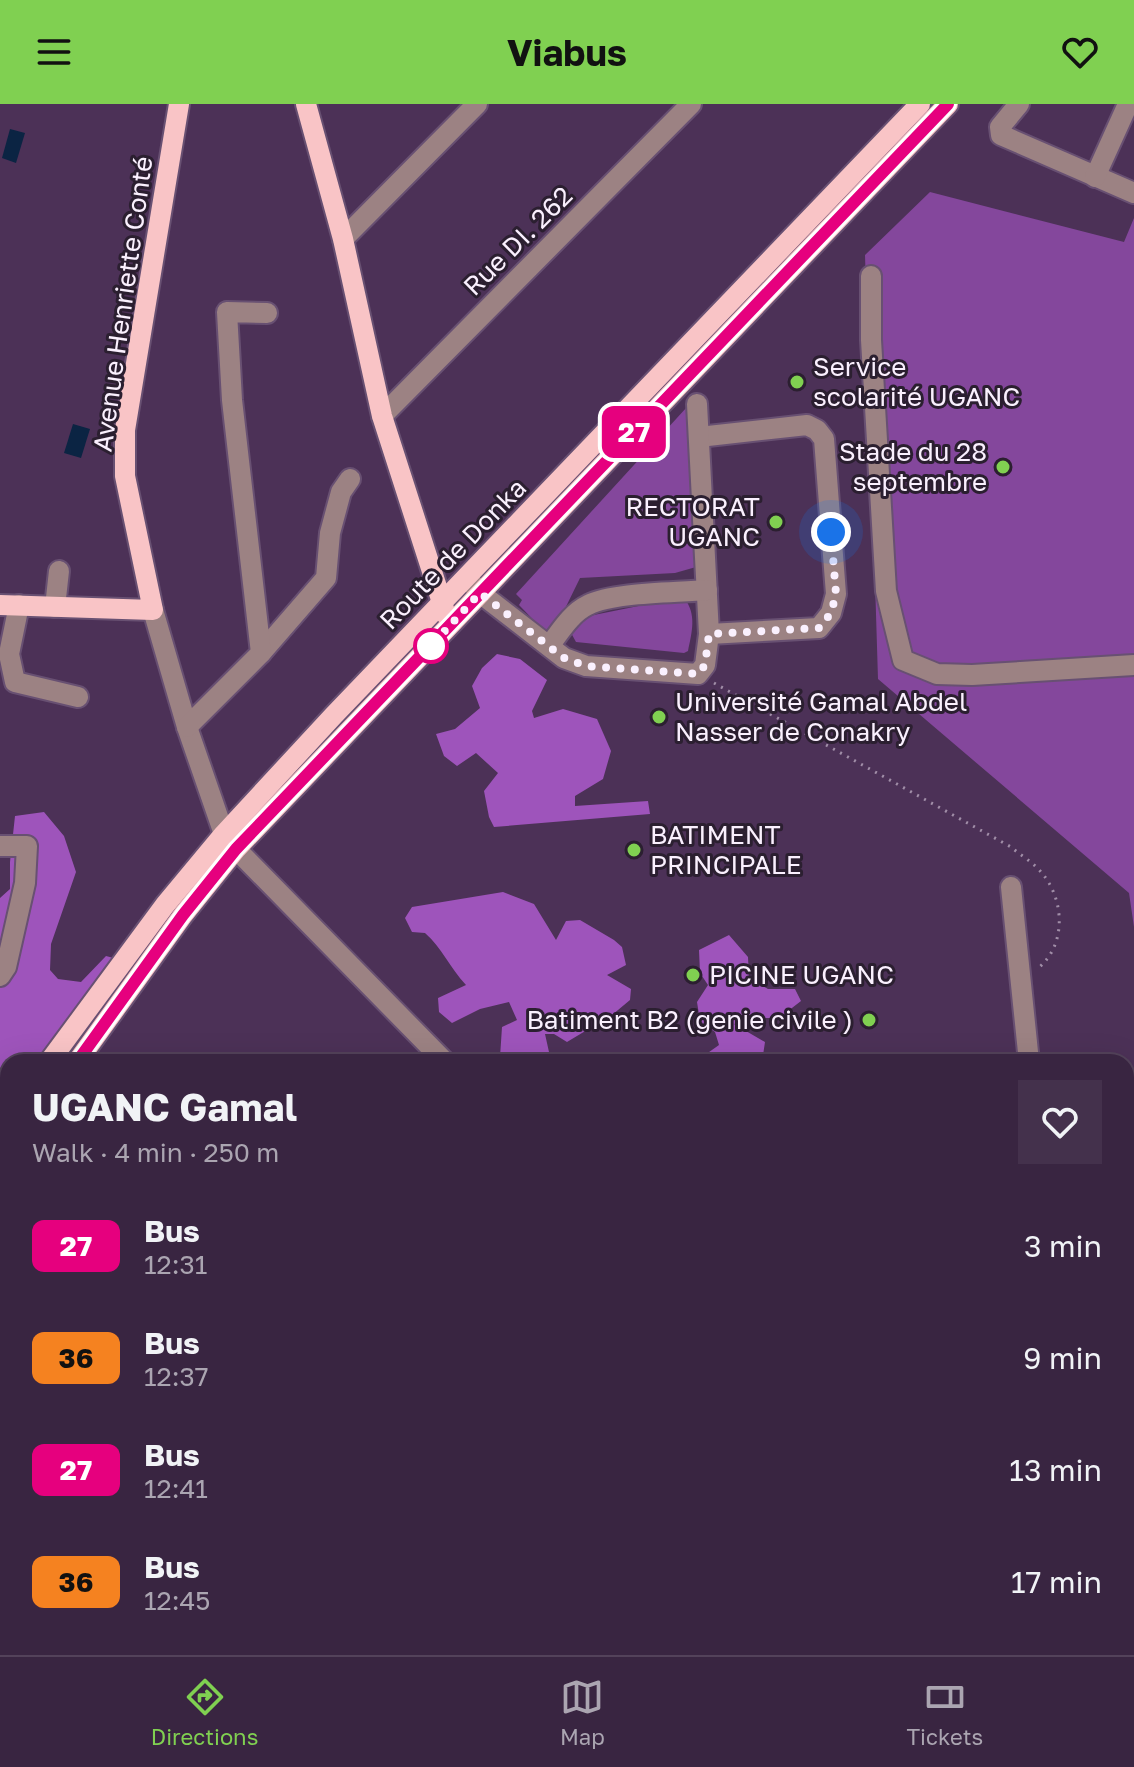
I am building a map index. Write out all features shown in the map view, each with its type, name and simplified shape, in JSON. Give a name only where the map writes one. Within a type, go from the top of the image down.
[{"type":"main road","name":"Avenue Henriette Conté","points":[[153,610],[125,476],[125,430],[179,104]]},
{"type":"main road","points":[[306,104],[343,239],[382,416],[449,627]]},
{"type":"main road","name":"Route de Donka","points":[[83,1054],[183,915],[230,842],[334,715],[920,104]]},
{"type":"main road","name":"Route de Donka","points":[[55,1054],[165,905],[449,627],[948,104]]},
{"type":"main road","points":[[10,605],[153,610]]},
{"type":"street","points":[[343,239],[477,104]]},
{"type":"street","name":"Rue DI. 262","points":[[382,416],[691,104]]},
{"type":"street","points":[[1019,104],[1000,127],[1001,135],[1134,193]]},
{"type":"street","points":[[1095,177],[1128,104]]},
{"type":"street","points":[[871,276],[871,340],[886,591],[903,660],[937,674],[972,675],[1134,665]]},
{"type":"street","points":[[261,653],[232,400],[227,312],[267,313]]},
{"type":"street","points":[[466,577],[480,593],[564,658],[586,666],[698,674],[705,665],[709,634],[697,404]]},
{"type":"street","points":[[699,437],[807,425],[817,430],[824,439],[836,594],[831,613],[819,628],[709,634]]},
{"type":"street","points":[[187,727],[261,653],[326,578],[330,533],[341,492],[350,479]]},
{"type":"street","points":[[55,607],[59,571]]},
{"type":"street","points":[[549,646],[570,619],[587,605],[609,599],[707,590]]},
{"type":"street","points":[[10,605],[9,654],[15,682],[78,697]]},
{"type":"street","name":"Avenue Henriette Conté","points":[[153,610],[187,727],[230,842]]},
{"type":"street","points":[[230,842],[437,1054]]},
{"type":"street","points":[[0,846],[27,846],[25,883],[6,967],[0,976]]},
{"type":"street","points":[[1011,887],[1028,1054]]},
{"type":"path","points":[[698,674],[1011,847],[1041,871],[1060,902],[1058,935],[1050,959],[1021,981]]},
{"type":"shaded area","name":"Stade du 28 septembre","points":[[930,192],[1124,242],[1134,218],[1134,927],[1129,893],[878,679],[865,255]]},
{"type":"shaded area","points":[[687,407],[696,567],[675,573],[580,578],[558,623],[547,634],[519,605],[522,600],[516,594]]},
{"type":"shaded area","points":[[684,598],[692,617],[688,651],[684,653],[576,642],[570,631],[579,618]]},
{"type":"shaded area","points":[[497,654],[520,659],[547,680],[532,711],[534,718],[563,709],[597,719],[611,751],[603,779],[575,796],[575,806],[648,801],[650,814],[494,827],[484,791],[498,773],[476,753],[457,766],[444,756],[436,734],[455,729],[480,708],[472,686],[482,668]]},
{"type":"shaded area","points":[[44,812],[64,836],[76,872],[51,944],[50,970],[58,979],[81,982],[106,956],[121,960],[91,1009],[117,1018],[109,1037],[64,1054],[0,1054],[0,898],[10,889],[15,816]]},
{"type":"shaded area","points":[[503,892],[534,904],[556,940],[566,921],[580,920],[622,947],[626,965],[607,975],[631,989],[630,1000],[612,1015],[567,1042],[554,1034],[545,1034],[548,1054],[500,1054],[502,1027],[517,1020],[509,1002],[480,1009],[452,1023],[439,1012],[438,998],[466,985],[425,933],[412,932],[405,918],[412,907]]},
{"type":"shaded area","points":[[729,935],[748,957],[749,978],[768,989],[795,989],[801,1001],[779,1018],[757,1018],[734,1024],[765,1042],[763,1054],[706,1054],[719,1045],[715,1032],[700,1021],[697,1002],[708,985],[700,973],[699,950]]},
{"type":"water","points":[[10,129],[25,133],[16,163],[2,158]]},
{"type":"water","points":[[73,424],[90,429],[81,458],[64,453]]},
{"type":"bus line","name":"27","points":[[83,1054],[183,915],[236,849],[948,104]]},
{"type":"place","name":"Service scolarité UGANC","points":[[797,382]]},
{"type":"place","name":"Stade du 28 septembre","points":[[1003,467]]},
{"type":"place","name":"RECTORAT UGANC","points":[[776,522]]},
{"type":"place","name":"Université Gamal Abdel Nasser de Conakry","points":[[659,717]]},
{"type":"place","name":"BATIMENT PRINCIPALE","points":[[634,850]]},
{"type":"place","name":"PICINE UGANC","points":[[693,975]]},
{"type":"place","name":"Batiment B2 (genie civile )","points":[[869,1020]]},
{"type":"route","points":[[431,646],[428,649],[480,593],[564,658],[586,666],[698,674],[705,665],[709,634],[819,628],[831,613],[836,594],[831,532]]}]
